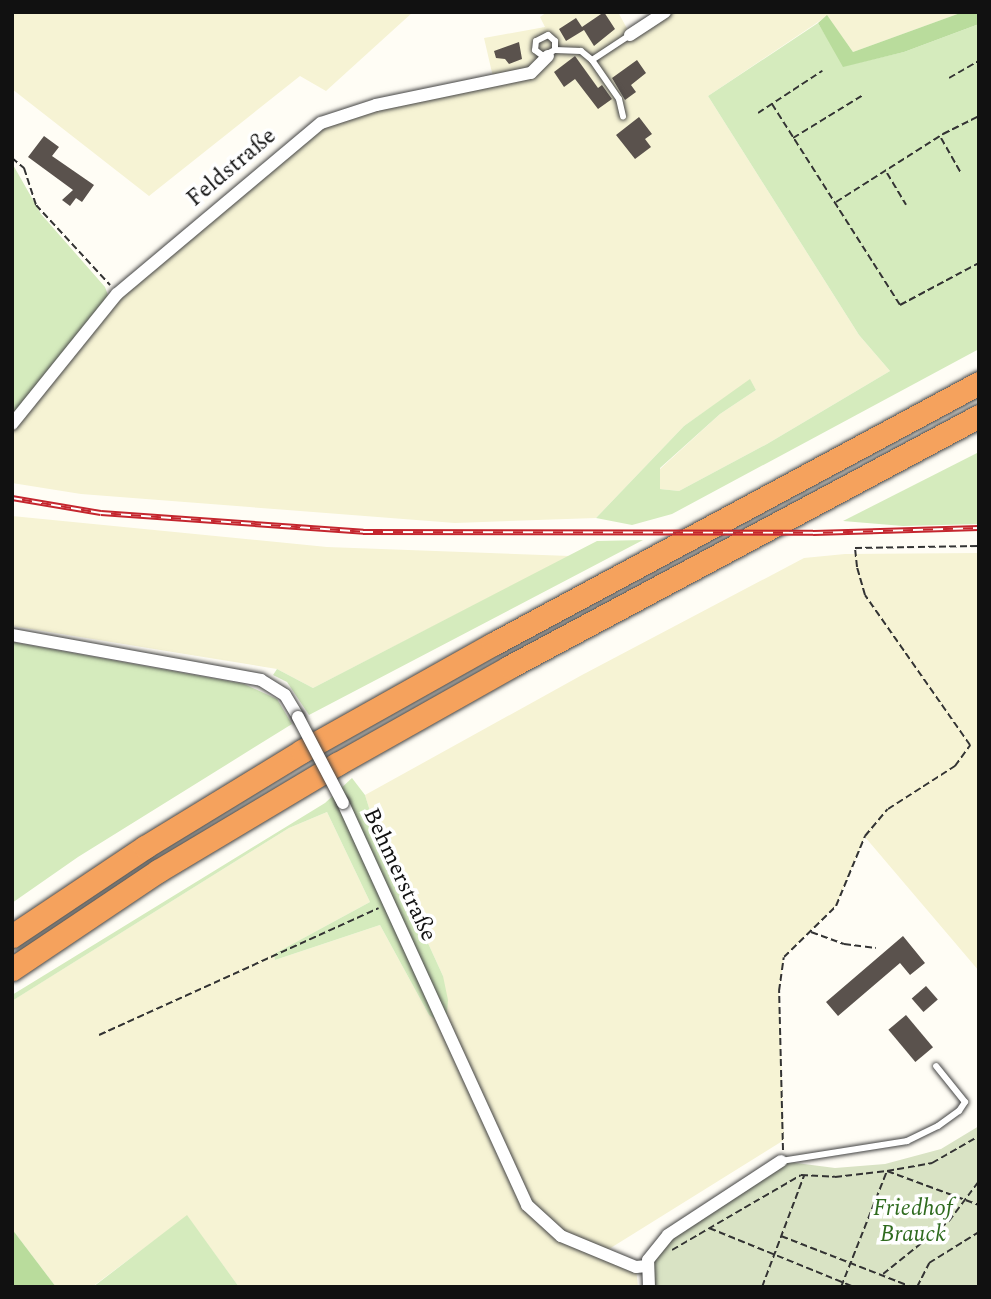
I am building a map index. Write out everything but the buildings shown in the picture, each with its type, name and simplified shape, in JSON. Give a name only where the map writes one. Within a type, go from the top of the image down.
[{"type":"highway","points":[[12,936],[145,847],[302,751],[493,644],[979,383]]},
{"type":"highway","points":[[12,970],[158,871],[337,764],[521,661],[979,416]]},
{"type":"street","points":[[630,35],[665,12]]},
{"type":"street","name":"Feldstraße","points":[[12,424],[117,294],[321,123],[367,107],[531,73],[552,53]]},
{"type":"street","name":"Behmerstraße","points":[[12,635],[261,680],[285,695],[343,803],[527,1205],[561,1236],[636,1267],[648,1263]]},
{"type":"street","points":[[649,1287],[648,1263],[668,1235],[781,1161]]},
{"type":"lane","points":[[592,60],[630,35]]},
{"type":"lane","points":[[552,53],[581,51],[592,60],[619,99],[624,117]]},
{"type":"lane","points":[[781,1161],[907,1140],[938,1126],[959,1111],[965,1102],[936,1066]]},
{"type":"path","points":[[949,78],[979,61]]},
{"type":"path","points":[[758,113],[822,71]]},
{"type":"path","points":[[793,138],[863,94]]},
{"type":"path","points":[[772,104],[900,305],[979,263]]},
{"type":"path","points":[[835,203],[979,116]]},
{"type":"path","points":[[941,138],[961,173]]},
{"type":"path","points":[[12,158],[24,168],[36,205],[117,294]]},
{"type":"path","points":[[886,172],[906,205]]},
{"type":"path","points":[[781,1161],[784,1140],[779,991],[784,957],[836,906],[865,836],[888,809],[955,766],[970,745],[865,595],[855,548],[979,546]]},
{"type":"path","points":[[99,1035],[389,904]]},
{"type":"path","points":[[810,932],[844,944],[876,948]]},
{"type":"path","points":[[648,1263],[804,1175],[835,1177],[932,1163],[979,1136]]},
{"type":"path","points":[[887,1171],[979,1205]]},
{"type":"path","points":[[841,1287],[887,1171]]},
{"type":"path","points":[[762,1287],[804,1175]]},
{"type":"path","points":[[883,1274],[949,1221],[979,1181]]},
{"type":"path","points":[[709,1228],[854,1287]]},
{"type":"path","points":[[917,1287],[929,1263],[979,1232]]},
{"type":"path","points":[[781,1236],[912,1287]]},
{"type":"shaded area","points":[[12,12],[413,12],[326,91],[300,76],[149,196],[12,89]]},
{"type":"shaded area","points":[[547,12],[618,12],[630,34],[654,19],[649,12],[963,12],[853,52],[827,16],[708,96],[859,335],[890,371],[767,444],[679,491],[660,489],[660,469],[720,414],[756,390],[750,380],[684,426],[596,518],[455,523],[81,494],[12,483],[12,429],[107,310],[330,123],[493,77],[484,38],[545,27],[540,17]]},
{"type":"shaded area","points":[[12,516],[327,547],[570,556],[313,688],[277,669],[12,626]]},
{"type":"shaded area","points":[[979,553],[979,971],[865,837],[836,906],[784,957],[779,991],[784,1140],[601,1254],[636,1267],[638,1287],[239,1287],[187,1216],[92,1287],[56,1287],[12,1229],[12,1001],[289,828],[327,812],[370,902],[274,954],[275,960],[380,925],[429,1015],[443,976],[375,827],[365,795],[582,675],[804,558],[845,554]]},
{"type":"green space","points":[[963,12],[979,12],[979,24],[904,52],[843,67],[818,23],[827,15],[853,52]]},
{"type":"green space","points":[[818,23],[844,66],[904,52],[979,24],[979,349],[672,514],[632,525],[596,518],[684,426],[750,379],[756,390],[720,414],[660,468],[660,489],[679,491],[767,444],[890,371],[859,335],[708,96]]},
{"type":"green space","points":[[12,163],[41,214],[105,287],[109,298],[12,419]]},
{"type":"green space","points":[[979,452],[979,524],[903,526],[843,521]]},
{"type":"green space","points":[[643,540],[309,715],[287,682],[273,675],[277,669],[313,688],[597,541]]},
{"type":"green space","points":[[12,642],[244,684],[277,699],[292,724],[78,857],[12,903]]},
{"type":"green space","points":[[352,778],[365,795],[375,827],[443,976],[448,1000],[446,1026],[429,1015],[380,925],[275,960],[274,954],[370,902],[327,812],[289,828],[12,1001],[12,995],[325,803]]},
{"type":"green space","name":"Friedhof Brauck","points":[[979,1126],[979,1287],[649,1287],[654,1249],[781,1161],[835,1168],[885,1164],[941,1149]]},
{"type":"green space","points":[[187,1215],[239,1287],[93,1287]]},
{"type":"green space","points":[[12,1229],[56,1287],[12,1287]]},
{"type":"railway","points":[[12,498],[101,513],[363,532],[813,533],[979,528]]}]
